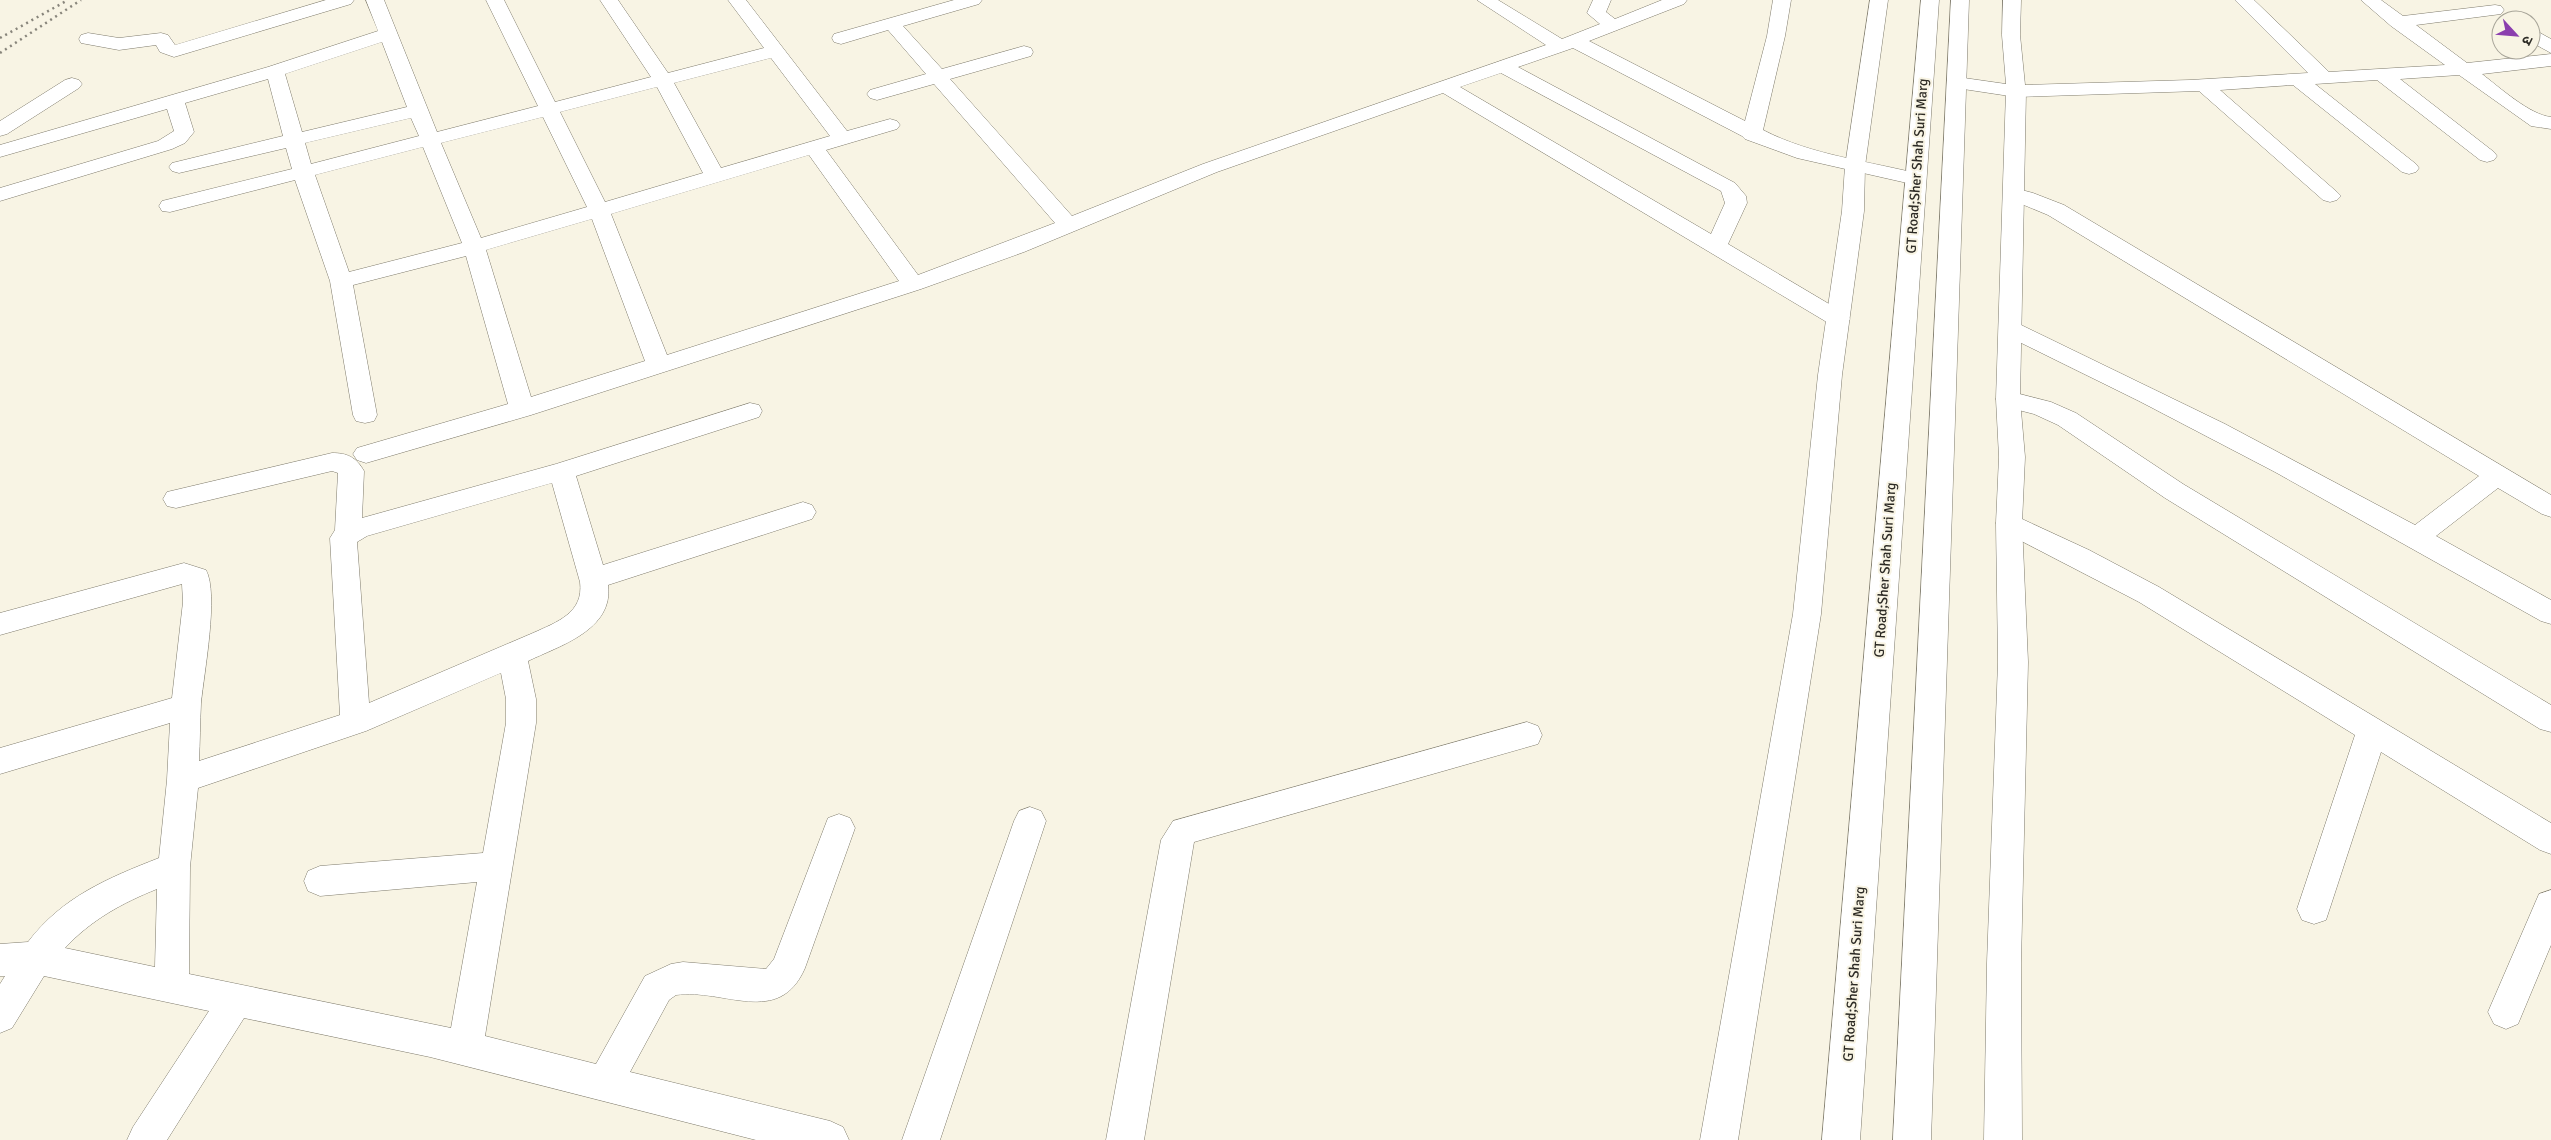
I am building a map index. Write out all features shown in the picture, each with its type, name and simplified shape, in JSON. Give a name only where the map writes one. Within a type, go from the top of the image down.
[{"type":"street","points":[[88,38],[119,44],[161,39],[167,48],[174,50],[345,0]]},
{"type":"street","points":[[375,0],[474,247],[522,409]]},
{"type":"street","points":[[494,0],[599,210],[659,366]]},
{"type":"street","points":[[609,0],[663,80],[715,176]]},
{"type":"street","points":[[841,38],[973,0]]},
{"type":"street","points":[[1486,0],[1568,44],[1752,135],[1804,154],[1916,179]]},
{"type":"street","points":[[1602,0],[1596,13],[1613,26]]},
{"type":"street","points":[[366,454],[522,409],[913,284],[1069,226],[1210,168],[1568,44],[1678,0]]},
{"type":"street","points":[[1752,135],[1775,43],[1782,0]]},
{"type":"street","points":[[1719,1140],[1806,614],[1830,375],[1853,211],[1855,166],[1879,0]]},
{"type":"street","name":"GT Road;Sher Shah Suri Marg","points":[[1841,1140],[1930,0]]},
{"type":"street","points":[[1912,1140],[1960,0]]},
{"type":"street","points":[[2003,1140],[2004,944],[2013,662],[2009,523],[2012,457],[2008,399],[2016,91],[2011,35],[2012,0]]},
{"type":"street","points":[[2244,0],[2322,76]]},
{"type":"street","points":[[2370,0],[2397,22],[2530,118],[2538,122],[2551,123]]},
{"type":"street","points":[[745,2],[776,51],[844,140]]},
{"type":"street","points":[[2397,22],[2488,5]]},
{"type":"street","points":[[891,23],[1069,226]]},
{"type":"street","points":[[0,151],[275,71],[389,34]]},
{"type":"street","points":[[170,206],[776,51]]},
{"type":"street","points":[[878,94],[1024,52]]},
{"type":"street","points":[[1957,82],[2016,91],[2203,85],[2322,76],[2464,69],[2531,64],[2551,60]]},
{"type":"street","points":[[1503,67],[1728,187],[1735,196],[1736,202],[1716,247]]},
{"type":"street","points":[[275,71],[304,172],[341,281],[366,415]]},
{"type":"street","points":[[2380,73],[2487,156]]},
{"type":"street","points":[[2295,78],[2409,168]]},
{"type":"street","points":[[0,130],[72,84]]},
{"type":"street","points":[[2203,85],[2330,196]]},
{"type":"street","points":[[1446,87],[1838,318]]},
{"type":"street","points":[[0,195],[165,145],[178,139],[184,132],[174,100]]},
{"type":"street","points":[[180,168],[418,110]]},
{"type":"street","points":[[341,281],[474,247],[890,125]]},
{"type":"street","points":[[815,148],[913,284]]},
{"type":"street","points":[[2014,194],[2056,210],[2551,507]]},
{"type":"street","points":[[2010,329],[2179,411],[2417,537],[2551,613]]},
{"type":"street","points":[[2008,399],[2042,408],[2067,419],[2174,491],[2551,720]]},
{"type":"street","points":[[348,534],[562,471],[750,411]]},
{"type":"street","points":[[176,499],[332,462],[342,462],[351,471],[348,534],[343,541],[356,722]]},
{"type":"street","points":[[183,780],[356,722],[512,656],[564,631],[582,618],[592,607],[595,591],[562,471]]},
{"type":"street","points":[[2417,537],[2496,475]]},
{"type":"street","points":[[593,579],[803,512]]},
{"type":"street","points":[[2009,523],[2063,547],[2127,582],[2488,804],[2551,840]]},
{"type":"street","points":[[0,624],[172,576],[192,574],[196,577],[197,602],[186,706],[183,780],[174,867],[172,987]]},
{"type":"street","points":[[465,1049],[521,723],[521,699],[512,656]]},
{"type":"street","points":[[0,761],[186,706]]},
{"type":"street","points":[[2314,909],[2372,731]]},
{"type":"street","points":[[1125,1140],[1177,840],[1184,831],[1527,735]]},
{"type":"street","points":[[921,1140],[1030,821]]},
{"type":"street","points":[[604,1084],[657,988],[668,980],[678,977],[763,986],[773,984],[782,979],[788,968],[839,828]]},
{"type":"street","points":[[320,881],[496,866]]},
{"type":"street","points":[[0,1016],[35,958],[68,921],[100,898],[174,867]]},
{"type":"street","points":[[2506,1012],[2551,905]]},
{"type":"street","points":[[0,960],[35,958],[465,1049],[830,1140]]},
{"type":"street","points":[[146,1140],[235,1000]]},
{"type":"railway","points":[[0,38],[68,0]]},
{"type":"railway","points":[[0,53],[81,0]]}]
